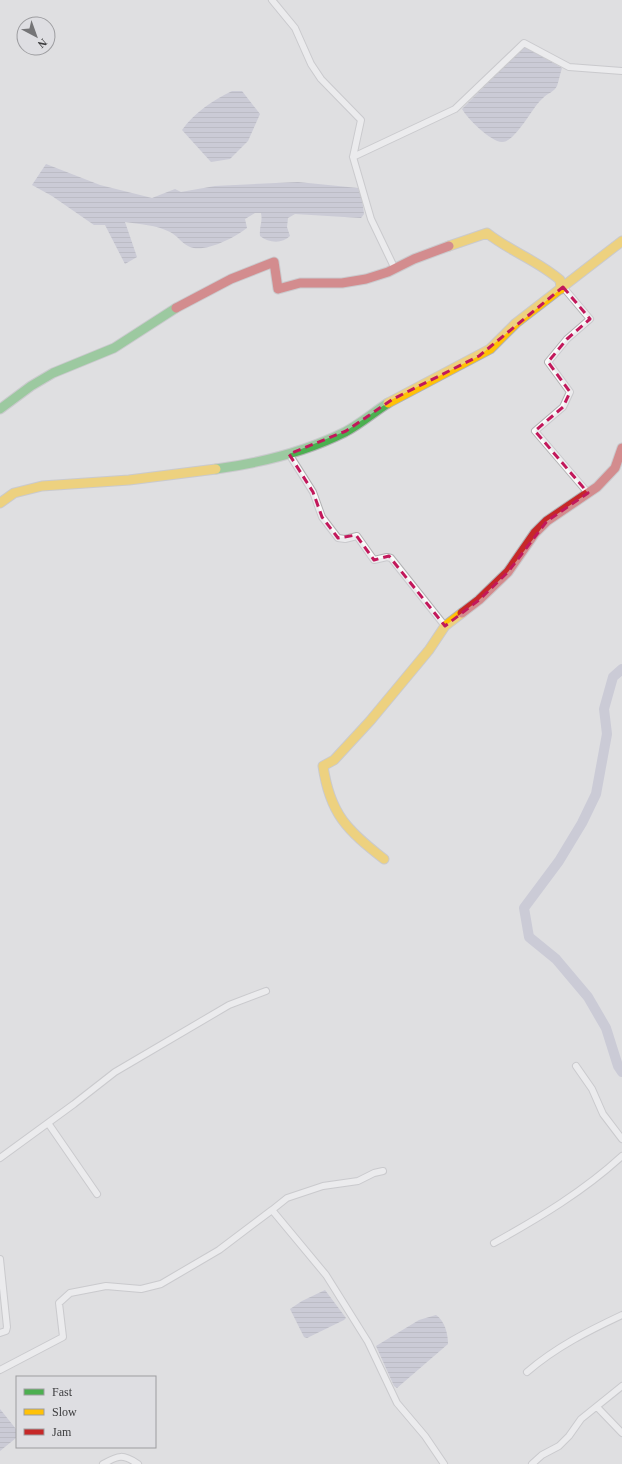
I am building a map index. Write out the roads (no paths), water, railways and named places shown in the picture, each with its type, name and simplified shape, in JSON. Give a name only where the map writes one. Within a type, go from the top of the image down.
[{"type":"street","points":[[272,0],[295,28],[311,64],[321,79],[362,120],[353,157],[371,219],[395,269]]},
{"type":"street","points":[[353,157],[455,109],[524,43],[569,67],[622,71]]},
{"type":"street","points":[[0,409],[53,372],[114,348],[182,304],[201,296],[231,279],[274,262],[278,288],[300,282],[348,282],[366,279],[395,269],[442,249],[487,233],[504,247],[545,266],[560,280],[562,288],[590,319],[567,339],[548,362],[570,392],[563,407],[535,431],[588,493]]},
{"type":"street","points":[[0,503],[14,493],[42,486],[129,480],[223,468],[289,454],[346,431],[393,399],[434,376],[479,356],[490,349],[516,323],[622,241]]},
{"type":"street","points":[[384,859],[361,842],[340,817],[331,799],[323,766],[334,760],[370,721],[429,650],[445,626],[479,600],[508,572],[535,533],[547,521],[597,487],[615,468],[622,448]]},
{"type":"street","points":[[289,454],[313,492],[322,517],[338,538],[345,539],[357,536],[374,560],[387,557],[391,558],[445,626]]},
{"type":"street","points":[[0,1158],[115,1072],[229,1005],[266,991]]},
{"type":"street","points":[[576,1066],[592,1090],[602,1114],[622,1139]]},
{"type":"street","points":[[48,1123],[97,1194]]},
{"type":"street","points":[[494,1243],[531,1223],[564,1201],[622,1156]]},
{"type":"street","points":[[0,1370],[63,1337],[60,1304],[70,1293],[106,1286],[141,1289],[161,1284],[218,1250],[287,1198],[323,1186],[358,1181],[374,1173],[383,1171]]},
{"type":"street","points":[[272,1210],[326,1275],[368,1342],[397,1403],[425,1436],[444,1464]]},
{"type":"street","points":[[0,1259],[8,1327],[6,1331],[0,1333]]},
{"type":"street","points":[[527,1372],[543,1358],[580,1335],[622,1315]]},
{"type":"street","points":[[532,1464],[542,1455],[559,1446],[569,1436],[569,1433],[581,1419],[622,1386]]},
{"type":"street","points":[[597,1407],[622,1433]]},
{"type":"street","points":[[103,1464],[116,1457],[126,1457],[138,1464]]},
{"type":"water","points":[[524,46],[562,68],[557,86],[539,102],[513,136],[502,142],[497,141],[480,129],[462,109]]},
{"type":"water","points":[[232,91],[242,91],[260,114],[248,141],[230,159],[211,162],[182,130],[192,118],[204,108]]},
{"type":"water","points":[[46,164],[100,185],[152,198],[175,189],[181,192],[215,186],[298,182],[358,188],[362,199],[364,214],[361,218],[295,214],[288,218],[287,227],[290,236],[287,239],[275,242],[260,236],[262,219],[261,213],[255,213],[245,219],[247,228],[219,244],[203,248],[187,246],[173,233],[159,228],[125,222],[137,257],[125,264],[105,225],[94,225],[52,196],[32,185]]},
{"type":"water","points":[[325,1290],[346,1318],[307,1338],[304,1337],[290,1309],[302,1301]]},
{"type":"water","points":[[436,1315],[442,1321],[445,1328],[448,1344],[397,1388],[394,1386],[376,1346],[419,1320]]},
{"type":"water","points":[[0,1409],[16,1429],[16,1438],[0,1451]]},
{"type":"waterway","points":[[622,669],[613,677],[604,709],[607,734],[596,794],[582,823],[559,861],[524,908],[529,937],[556,959],[588,997],[606,1028],[618,1066],[622,1072]]}]
